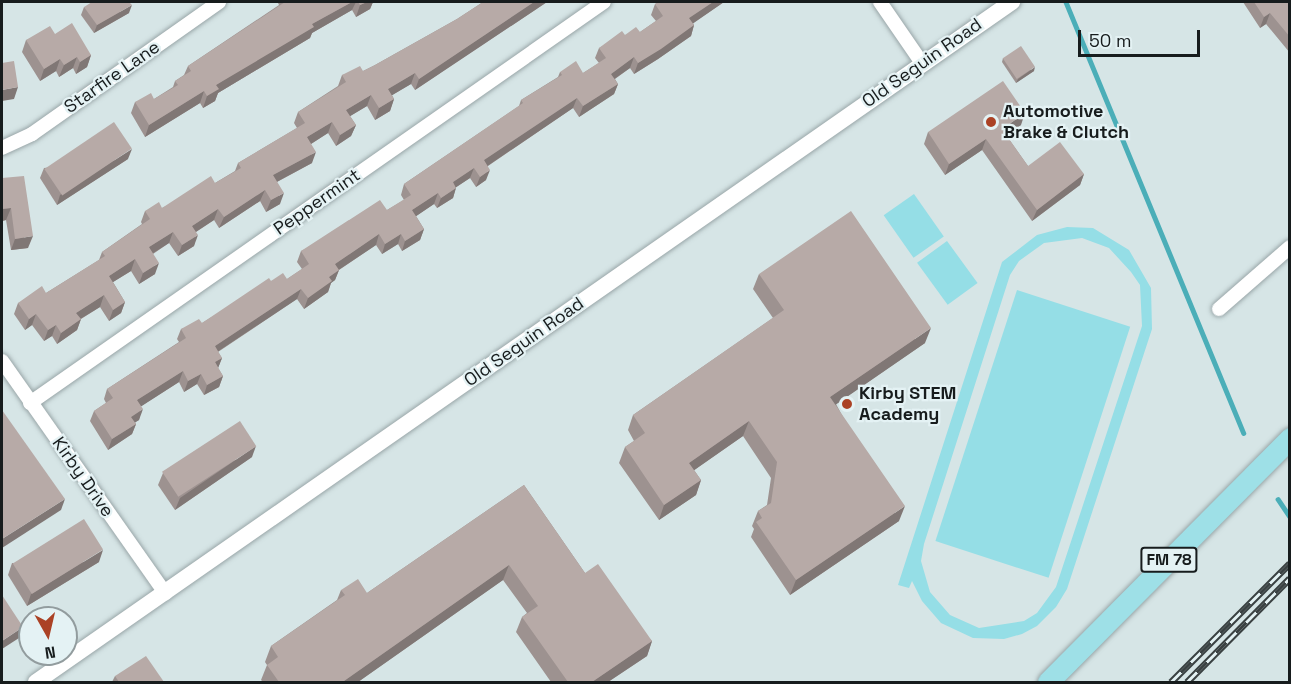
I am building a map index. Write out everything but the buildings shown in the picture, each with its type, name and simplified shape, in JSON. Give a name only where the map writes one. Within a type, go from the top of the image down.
[{"type":"main road","name":"FM 78","points":[[1048,682],[1290,438]]},
{"type":"street","name":"Starfire Lane","points":[[2,148],[32,134],[219,2]]},
{"type":"street","name":"Peppermint","points":[[30,403],[604,2]]},
{"type":"street","points":[[880,2],[922,63]]},
{"type":"street","name":"Old Seguin Road","points":[[36,682],[1012,2]]},
{"type":"street","points":[[1219,309],[1290,247]]},
{"type":"street","name":"Kirby Drive","points":[[2,361],[165,593]]},
{"type":"shaded area","points":[[914,194],[944,237],[914,258],[884,215]]},
{"type":"shaded area","points":[[1067,227],[1093,228],[1129,250],[1151,288],[1152,329],[1067,589],[1056,607],[1037,626],[1022,634],[1004,639],[973,638],[941,623],[922,601],[912,581],[909,588],[898,585],[1002,262],[1037,235]],"holes":[[[1082,238],[1109,248],[1140,285],[1142,326],[1056,587],[1037,613],[1024,621],[979,628],[950,615],[930,592],[921,561],[924,544],[1010,275],[1019,261],[1044,243]]]},
{"type":"shaded area","points":[[947,241],[978,283],[948,305],[917,263]]},
{"type":"shaded area","points":[[1017,290],[1130,327],[1049,578],[935,541]]},
{"type":"waterway","points":[[1066,2],[1244,433]]},
{"type":"waterway","points":[[1278,499],[1290,517]]},
{"type":"railway","points":[[1171,682],[1290,563]]},
{"type":"railway","points":[[1187,682],[1290,578]]},
{"type":"place","name":"Automotive Brake & Clutch","points":[[991,122]]},
{"type":"place","name":"Kirby STEM Academy","points":[[847,404]]}]
